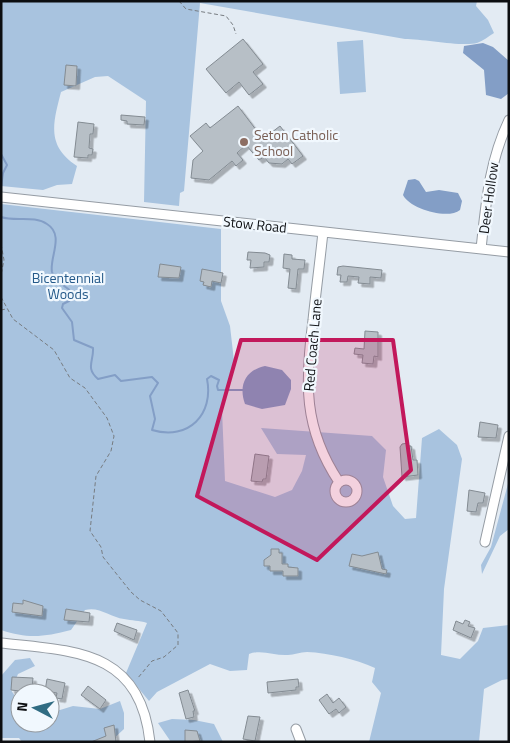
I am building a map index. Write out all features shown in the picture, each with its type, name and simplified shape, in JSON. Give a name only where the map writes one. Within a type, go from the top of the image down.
[{"type":"street","name":"Deer Hollow","points":[[481,248],[488,182],[493,158],[509,120]]},
{"type":"street","name":"Stow Road","points":[[1,197],[509,252]]},
{"type":"street","name":"Red Coach Lane","points":[[323,232],[308,364],[308,400],[316,439],[339,482]]},
{"type":"street","points":[[486,542],[509,436]]},
{"type":"street","points":[[1,643],[68,650],[86,654],[109,666],[124,678],[134,692],[148,723],[150,742]]},
{"type":"street","points":[[296,729],[301,742]]},
{"type":"path","points":[[179,1],[189,10],[226,16],[230,19],[236,34]]},
{"type":"path","points":[[1,244],[4,260],[1,275]]},
{"type":"path","points":[[1,297],[6,309],[25,329],[54,350],[70,378],[85,388],[96,401],[107,418],[114,436],[111,452],[96,476],[90,531],[101,547],[103,557],[131,592],[140,600],[161,611],[174,626],[179,639],[178,645],[173,650],[152,661],[134,683]]},
{"type":"path","points":[[1,310],[6,309]]},
{"type":"highlighted area","points":[[241,340],[393,340],[411,470],[317,560],[197,496]]},
{"type":"green space","points":[[1,1],[477,1],[476,6],[488,20],[494,33],[477,43],[471,44],[405,39],[200,3],[184,191],[180,193],[179,206],[144,202],[146,101],[108,76],[95,77],[61,92],[54,124],[54,133],[60,150],[77,166],[72,184],[57,185],[43,190],[1,186]]},
{"type":"green space","points":[[363,40],[366,92],[340,94],[337,42]]},
{"type":"green space","name":"Bicentennial Woods","points":[[1,204],[221,229],[221,301],[230,326],[234,361],[222,410],[225,481],[275,497],[292,490],[302,471],[306,455],[277,454],[261,428],[372,436],[386,450],[383,477],[393,506],[405,519],[416,518],[422,438],[439,429],[457,445],[462,459],[444,589],[441,655],[460,659],[478,641],[483,628],[509,625],[509,679],[502,680],[484,689],[479,742],[369,742],[381,693],[372,682],[375,668],[342,657],[307,652],[288,655],[264,652],[249,654],[247,670],[230,671],[210,664],[157,692],[149,701],[126,673],[147,623],[127,620],[90,609],[85,610],[71,630],[28,636],[1,630]]},
{"type":"green space","points":[[509,480],[509,529],[500,536],[482,574],[481,565],[491,547]]},
{"type":"green space","points":[[30,658],[35,666],[18,674],[14,683],[10,683],[10,733],[60,733],[60,710],[73,706],[100,709],[120,701],[124,713],[124,729],[110,742],[22,742],[19,738],[1,738],[1,676],[15,660]]},
{"type":"green space","points":[[172,719],[194,720],[214,724],[223,742],[171,742],[158,723]]},
{"type":"shaded area","points":[[483,43],[493,47],[509,61],[509,93],[501,99],[486,95],[484,70],[463,53],[464,46]]},
{"type":"shaded area","points":[[415,179],[419,181],[426,192],[439,190],[458,193],[462,201],[460,210],[447,214],[430,212],[413,205],[403,195],[408,180]]},
{"type":"shaded area","points":[[265,366],[282,370],[291,380],[291,389],[285,405],[262,409],[245,404],[242,391],[245,379],[253,371]]},
{"type":"building","points":[[243,39],[263,64],[253,72],[263,84],[249,95],[239,82],[226,93],[206,69]]},
{"type":"building","points":[[66,65],[77,66],[76,86],[64,85]]},
{"type":"building","name":"Seton Catholic School","points":[[238,106],[263,139],[280,126],[303,156],[292,164],[288,159],[282,164],[269,163],[264,157],[259,160],[246,145],[237,153],[243,160],[236,166],[232,161],[209,180],[191,178],[193,160],[203,151],[190,136],[206,123],[210,128]]},
{"type":"building","points":[[121,115],[145,117],[144,125],[127,124],[127,121],[121,120]]},
{"type":"building","points":[[78,122],[94,124],[93,134],[90,134],[89,148],[93,149],[92,155],[88,155],[88,158],[74,157]]},
{"type":"building","points":[[248,252],[270,255],[269,262],[264,262],[264,267],[250,268],[251,260],[247,260]]},
{"type":"building","points":[[284,254],[292,255],[292,259],[305,260],[304,269],[298,269],[296,289],[288,288],[290,269],[283,268]]},
{"type":"building","points":[[160,264],[181,267],[179,278],[158,277]]},
{"type":"building","points":[[338,267],[382,270],[381,278],[370,277],[370,284],[358,283],[359,277],[348,276],[347,282],[340,282],[341,275],[337,275]]},
{"type":"building","points":[[202,269],[223,273],[221,283],[212,281],[211,287],[203,285],[204,282],[200,281]]},
{"type":"building","points":[[365,331],[378,332],[378,357],[374,356],[373,364],[362,363],[363,355],[354,354],[355,348],[364,349]]},
{"type":"building","points":[[480,422],[498,425],[496,438],[478,437]]},
{"type":"building","points":[[408,443],[411,446],[413,460],[417,460],[418,475],[402,477],[400,447],[402,444]]},
{"type":"building","points":[[255,454],[269,456],[266,479],[263,479],[262,482],[251,481]]},
{"type":"building","points":[[469,490],[485,493],[483,503],[478,503],[476,512],[467,511]]},
{"type":"building","points":[[271,549],[279,549],[279,553],[282,553],[282,564],[298,568],[298,576],[283,576],[283,571],[270,571],[270,566],[264,566],[264,560],[271,555]]},
{"type":"building","points":[[378,552],[382,569],[387,570],[386,574],[349,566],[352,554],[362,556]]},
{"type":"building","points":[[23,600],[43,606],[42,616],[12,612],[13,603],[23,604]]},
{"type":"building","points":[[66,609],[90,613],[89,622],[64,620]]},
{"type":"building","points":[[465,620],[470,622],[468,626],[475,628],[471,638],[453,630],[456,621],[463,624]]},
{"type":"building","points":[[117,623],[137,630],[134,640],[114,631]]},
{"type":"building","points":[[12,677],[33,678],[32,683],[12,683]]},
{"type":"building","points":[[47,679],[65,683],[62,699],[60,699],[60,683],[46,683]]},
{"type":"building","points":[[298,679],[299,687],[296,687],[296,690],[268,693],[267,682]]},
{"type":"building","points":[[88,686],[106,700],[100,709],[81,695]]},
{"type":"building","points":[[188,690],[195,711],[193,711],[194,717],[186,719],[179,693]]},
{"type":"building","points":[[327,694],[333,703],[339,698],[346,707],[339,713],[336,709],[329,714],[319,700]]},
{"type":"building","points":[[248,716],[260,717],[255,741],[243,739]]},
{"type":"building","points":[[114,725],[116,742],[91,742],[106,736],[104,728]]},
{"type":"building","points":[[185,730],[197,731],[200,741],[185,742]]},
{"type":"waterway","points":[[1,154],[7,165],[3,173],[1,187]]},
{"type":"waterway","points":[[1,217],[42,221],[52,229],[56,240],[52,272],[58,282],[74,294],[73,299],[63,304],[62,308],[72,322],[74,340],[93,348],[91,368],[98,379],[115,375],[121,381],[152,377],[158,383],[150,396],[155,419],[152,430],[177,432],[188,428],[196,422],[207,403],[207,379],[211,376],[219,380],[218,390],[243,390]]},
{"type":"place","name":"Seton Catholic School","points":[[244,142]]}]
